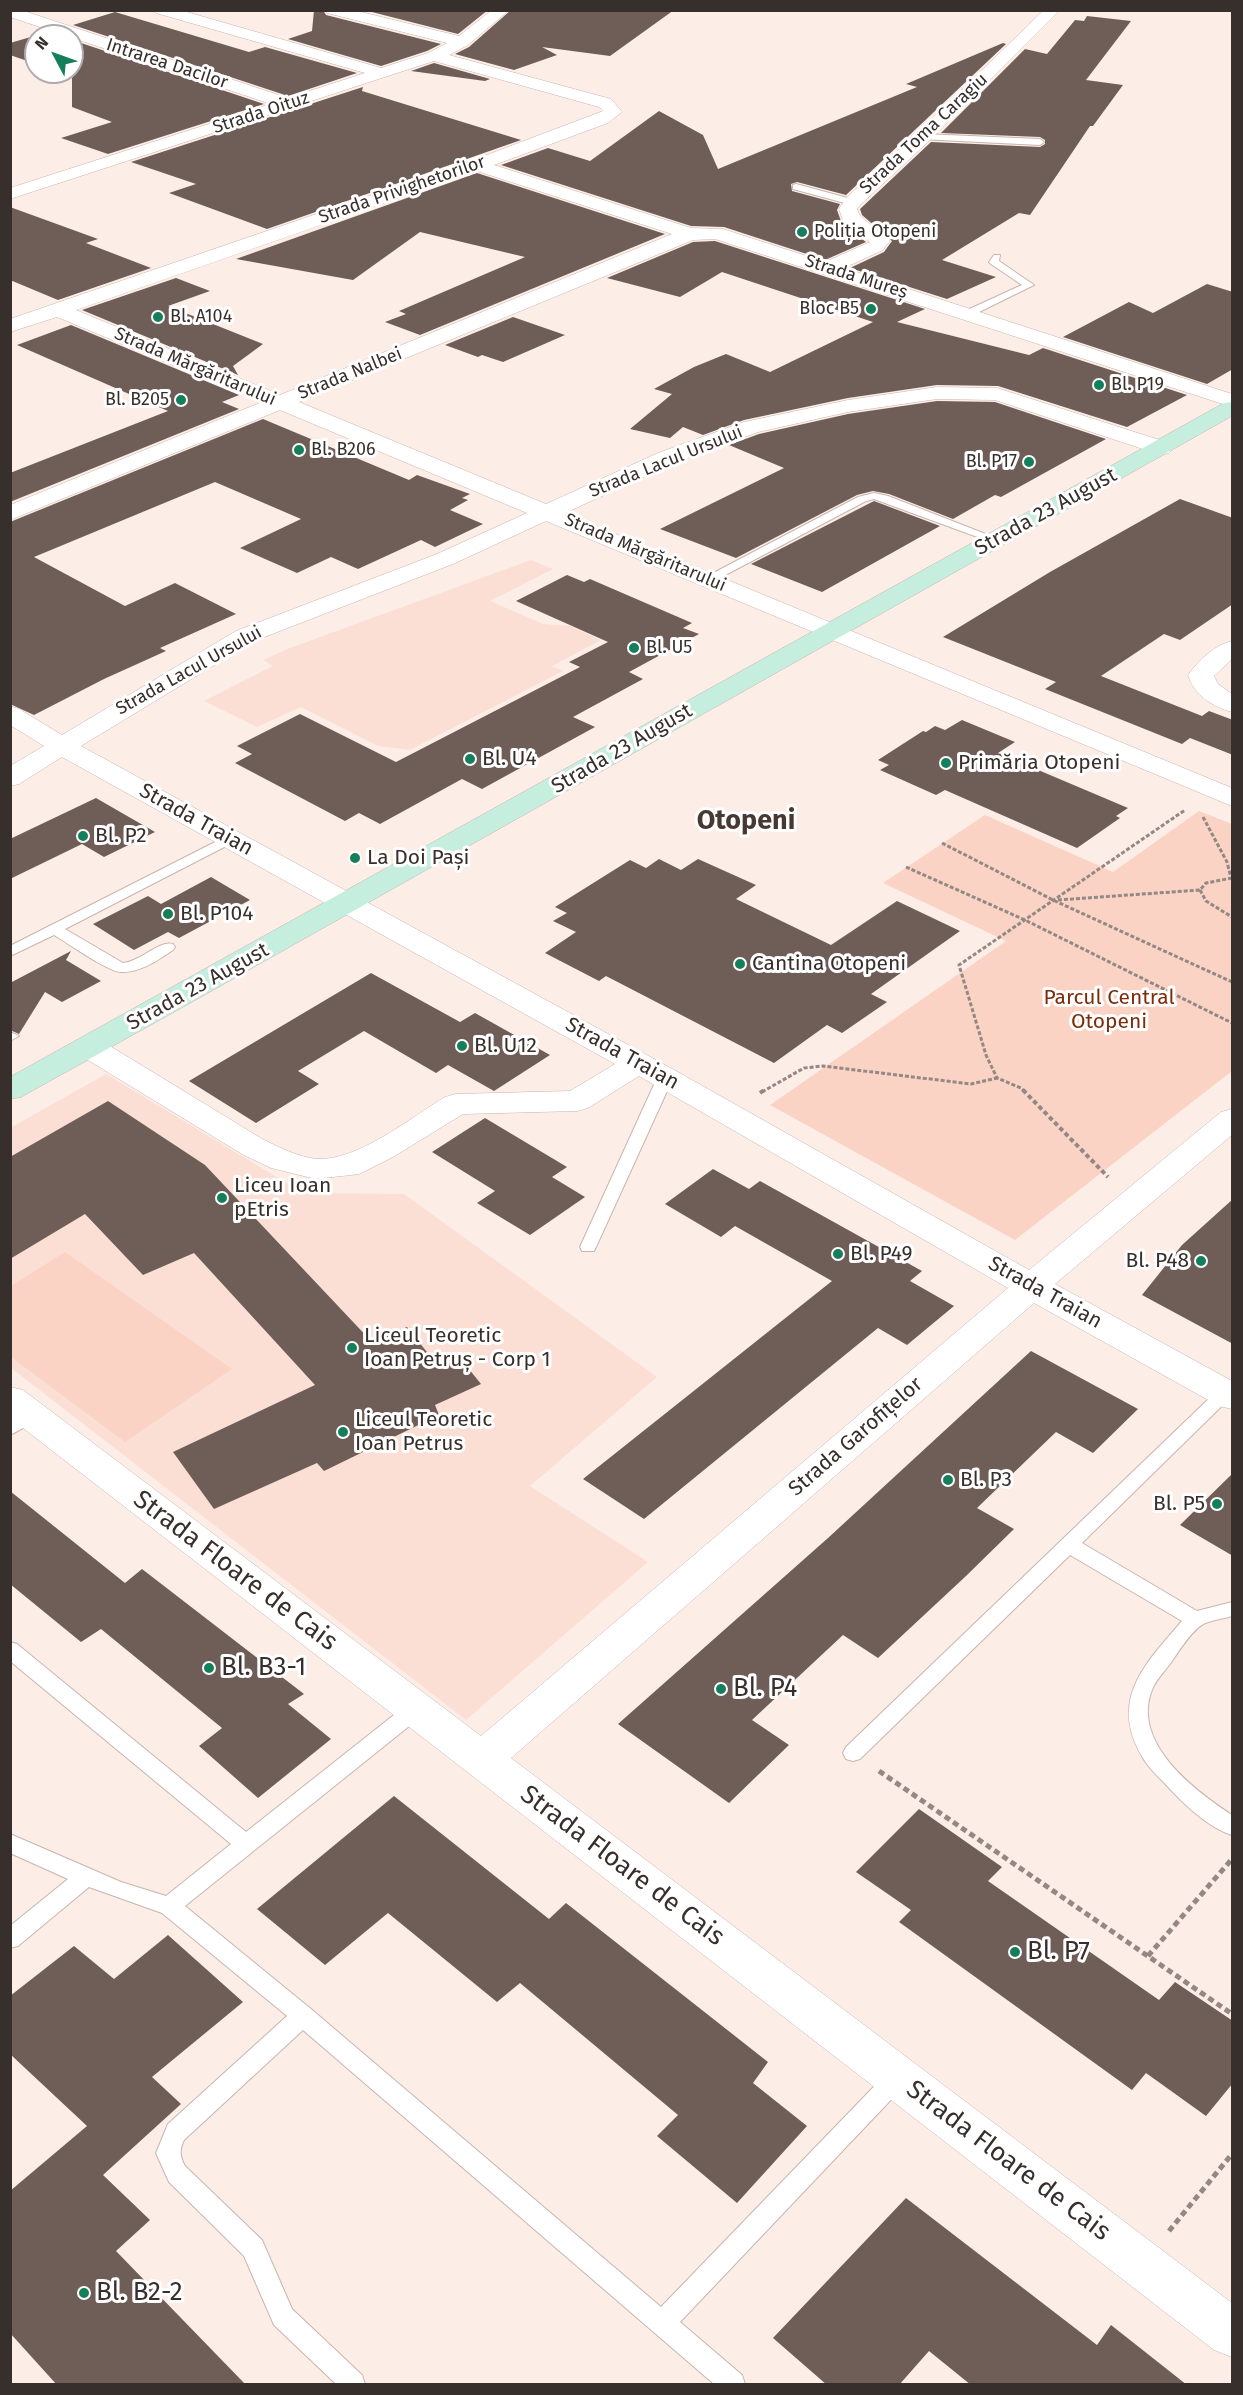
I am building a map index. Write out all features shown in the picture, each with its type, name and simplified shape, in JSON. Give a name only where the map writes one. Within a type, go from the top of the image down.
[{"type":"main road","name":"Strada 23 August","points":[[10,1090],[1233,408]]},
{"type":"street","points":[[161,10],[382,73]]},
{"type":"street","points":[[332,10],[462,42]]},
{"type":"street","name":"Strada Oituz","points":[[10,194],[434,56],[462,42],[502,10]]},
{"type":"street","name":"Strada Toma Caragiu","points":[[828,268],[876,246],[881,241],[851,219],[848,210],[852,202],[923,137],[1053,10]]},
{"type":"street","name":"Intrarea Dacilor","points":[[10,12],[289,104]]},
{"type":"street","name":"Strada Privighetorilor","points":[[10,326],[477,165],[602,119],[613,112],[611,107],[605,103],[434,56]]},
{"type":"street","name":"Strada Mureș","points":[[477,165],[690,234],[716,233],[1233,401]]},
{"type":"street","name":"Strada Nalbei","points":[[10,513],[690,234]]},
{"type":"street","name":"Strada Mărgăritarului","points":[[56,309],[549,512],[1212,795]]},
{"type":"street","name":"Strada Lacul Ursului","points":[[10,778],[153,689],[245,636],[446,559],[666,458],[752,427],[848,406],[937,393],[998,394],[1161,448]]},
{"type":"street","points":[[1233,648],[1211,663],[1201,675],[1209,691],[1233,704]]},
{"type":"street","name":"Strada Traian","points":[[10,714],[62,746],[665,1077],[1031,1286],[1229,1395]]},
{"type":"street","points":[[1212,795],[1233,770]]},
{"type":"street","points":[[90,1047],[253,1147],[282,1161],[316,1169],[347,1167],[382,1150],[456,1104],[577,1101],[638,1063]]},
{"type":"street","name":"Strada Garofițelor","points":[[482,1759],[1134,1198],[1233,1119]]},
{"type":"street","name":"Strada Floare de Cais","points":[[18,1414],[416,1709],[1233,2333]]},
{"type":"lane","points":[[923,137],[1040,142]]},
{"type":"lane","points":[[796,187],[852,202]]},
{"type":"lane","points":[[969,314],[1029,285],[994,262],[997,257]]},
{"type":"lane","points":[[708,579],[862,499],[874,496],[995,540]]},
{"type":"lane","points":[[10,952],[230,838]]},
{"type":"lane","points":[[55,929],[120,968],[131,968],[143,963],[168,947]]},
{"type":"lane","points":[[588,1247],[665,1077]]},
{"type":"lane","points":[[853,1754],[1069,1545],[1229,1395]]},
{"type":"lane","points":[[1069,1545],[1195,1619]]},
{"type":"lane","points":[[1233,1609],[1195,1619],[1170,1648],[1142,1688],[1138,1709],[1141,1734],[1150,1754],[1193,1800],[1233,1826]]},
{"type":"lane","points":[[10,1649],[246,1844]]},
{"type":"lane","points":[[170,1906],[416,1709]]},
{"type":"lane","points":[[10,1843],[86,1877],[170,1906],[663,2322],[733,2385]]},
{"type":"lane","points":[[10,1939],[86,1877]]},
{"type":"lane","points":[[303,2016],[176,2132],[168,2147],[169,2161],[177,2174],[253,2248],[283,2317],[353,2385]]},
{"type":"lane","points":[[663,2322],[898,2077]]},
{"type":"path","points":[[997,1078],[987,1054],[959,965],[1025,920],[1212,795],[1232,878],[1206,883],[1200,890],[1168,891],[1125,897],[1055,900]]},
{"type":"path","points":[[942,843],[1055,900],[1233,982]]},
{"type":"path","points":[[906,867],[1025,920],[1233,1023]]},
{"type":"path","points":[[1200,890],[1206,901],[1233,917]]},
{"type":"path","points":[[726,1112],[804,1068],[823,1066],[971,1084],[997,1078],[1021,1088],[1101,1172],[1134,1198]]},
{"type":"path","points":[[853,1754],[1233,2014]]},
{"type":"path","points":[[1148,1956],[1233,1859]]},
{"type":"path","points":[[1142,2264],[1233,2154]]},
{"type":"shaded area","points":[[531,560],[553,569],[490,601],[543,624],[570,626],[601,640],[552,666],[563,671],[410,750],[378,746],[301,707],[257,727],[204,701],[273,666],[263,660],[290,648]]},
{"type":"shaded area","name":"Liceul Teoretic Ioan Petrus","points":[[106,1074],[303,1193],[404,1194],[657,1377],[530,1486],[648,1562],[466,1720],[11,1368],[10,1128]]},
{"type":"green space","name":"Parcul Central Otopeni","points":[[1199,811],[1232,824],[1232,1071],[1015,1240],[770,1105],[1006,941],[883,883],[985,815],[1113,872]]},
{"type":"green space","points":[[65,1252],[232,1369],[125,1442],[11,1357],[11,1286]]},
{"type":"building","points":[[314,10],[323,10],[326,15],[441,44],[381,66],[288,39],[312,31]]},
{"type":"building","points":[[364,10],[488,10],[458,34]]},
{"type":"building","points":[[511,10],[674,10],[610,56],[542,47],[557,55],[514,70],[455,54],[469,47]]},
{"type":"building","points":[[115,12],[249,52],[265,47],[357,73],[288,96],[84,29],[84,24],[76,24]]},
{"type":"building","points":[[1087,16],[1131,21],[1086,80],[1123,85],[1093,126],[1090,126],[1030,215],[1019,213],[942,260],[996,277],[947,299],[850,268],[884,252],[892,241],[862,215],[860,209],[931,142],[1040,147],[1045,144],[1045,140],[1040,137],[941,133],[1025,49],[1047,54],[1075,20],[1084,21]]},
{"type":"building","points":[[24,39],[24,60],[10,55],[10,43]]},
{"type":"building","points":[[1003,43],[1006,44],[846,195],[797,182],[791,184],[792,191],[840,204],[837,210],[842,224],[866,242],[825,260],[724,227],[691,226],[501,165],[548,148],[590,161],[659,111],[703,135],[718,169],[917,87],[906,84]]},
{"type":"building","points":[[84,44],[264,104],[108,154],[61,138],[112,122],[72,107],[72,84],[84,84]]},
{"type":"building","points":[[434,63],[490,79],[485,81],[411,71]]},
{"type":"building","points":[[363,87],[362,91],[521,140],[267,229],[169,193],[196,184],[131,162]]},
{"type":"building","points":[[477,173],[665,234],[420,335],[385,322],[406,314],[399,311],[525,257],[420,232],[353,280],[236,259]]},
{"type":"building","points":[[10,207],[98,239],[86,243],[151,268],[58,300],[10,280]]},
{"type":"building","points":[[715,241],[925,309],[897,322],[1029,355],[1043,348],[1187,395],[1127,427],[998,386],[937,385],[848,398],[744,420],[703,435],[683,427],[670,438],[630,429],[672,394],[654,389],[694,367],[726,354],[770,372],[873,322],[722,272],[680,297],[607,278],[693,242]]},
{"type":"building","points":[[176,278],[210,291],[168,306],[263,344],[233,366],[238,375],[82,310]]},
{"type":"building","points":[[1207,284],[1233,292],[1233,369],[1207,384],[1063,337],[1129,302],[1153,313]]},
{"type":"building","points":[[513,317],[565,335],[503,362],[482,355],[478,357],[445,345]]},
{"type":"building","points":[[71,325],[239,395],[222,402],[239,409],[10,502],[10,473],[168,411],[17,345]]},
{"type":"building","points":[[937,401],[995,402],[1106,439],[1001,497],[995,495],[953,519],[889,494],[873,491],[857,495],[736,558],[660,529],[784,468],[729,445],[759,434],[848,414]]},
{"type":"building","points":[[263,419],[409,480],[417,475],[470,494],[462,498],[468,500],[450,510],[483,524],[435,547],[421,540],[358,569],[331,557],[297,573],[240,548],[301,519],[215,482],[34,557],[125,606],[175,583],[236,614],[160,648],[166,651],[104,679],[34,715],[10,704],[10,522]]},
{"type":"building","points":[[1180,499],[1233,518],[1233,604],[1180,640],[1164,634],[1101,676],[1202,716],[1209,711],[1233,720],[1233,755],[1190,738],[1182,744],[1045,689],[1056,682],[943,637],[1050,572]]},
{"type":"building","points":[[874,501],[940,526],[822,592],[751,564]]},
{"type":"building","name":"Bl. U4","points":[[567,575],[584,582],[590,579],[692,623],[683,628],[699,634],[629,672],[643,679],[573,717],[595,727],[482,789],[462,779],[380,824],[359,813],[345,821],[235,763],[252,754],[237,746],[300,714],[396,762],[580,667],[569,662],[608,642],[516,601]]},
{"type":"building","points":[[962,720],[1015,742],[998,753],[1128,808],[1116,816],[1120,818],[1077,848],[945,790],[936,795],[880,770],[889,765],[878,760],[923,731],[926,732],[935,726],[945,730]]},
{"type":"building","name":"Bl. P2","points":[[96,798],[155,832],[104,857],[82,844],[10,879],[10,839]]},
{"type":"building","name":"Cantina Otopeni","points":[[659,859],[681,870],[698,859],[756,885],[736,899],[831,945],[897,901],[960,931],[871,994],[887,1002],[842,1033],[827,1025],[774,1063],[606,976],[599,981],[545,953],[576,932],[553,921],[567,913],[555,907],[630,860],[646,868]]},
{"type":"building","name":"Bl. P104","points":[[211,877],[250,900],[179,938],[168,932],[134,950],[93,924],[148,896],[161,904]]},
{"type":"building","points":[[71,951],[66,960],[101,981],[62,1002],[45,992],[19,1034],[10,1030],[10,983]]},
{"type":"building","name":"Bl. U12","points":[[371,973],[460,1022],[475,1013],[550,1055],[494,1091],[448,1065],[436,1073],[364,1031],[298,1071],[319,1084],[256,1123],[189,1081]]},
{"type":"building","name":"Liceul Teoretic Ioan Petruș - Corp 1","points":[[108,1101],[205,1165],[372,1342],[407,1327],[434,1361],[456,1353],[481,1384],[435,1405],[439,1415],[324,1471],[317,1463],[214,1509],[173,1452],[315,1385],[194,1253],[143,1275],[85,1214],[10,1259],[10,1157]]},
{"type":"building","points":[[485,1118],[567,1167],[552,1177],[585,1197],[530,1235],[477,1203],[495,1191],[432,1152]]},
{"type":"building","points":[[713,1169],[749,1189],[760,1181],[922,1271],[910,1281],[954,1306],[907,1345],[878,1328],[644,1519],[583,1479],[832,1281],[735,1226],[721,1237],[665,1204]]},
{"type":"building","name":"Bl. P48","points":[[1233,1199],[1233,1344],[1142,1295],[1182,1245]]},
{"type":"building","points":[[1031,1351],[1138,1409],[1093,1453],[1056,1432],[977,1508],[1014,1529],[966,1576],[878,1658],[843,1635],[752,1720],[789,1745],[729,1803],[618,1724],[828,1538]]},
{"type":"building","name":"Bl. P5","points":[[1233,1473],[1233,1556],[1180,1525]]},
{"type":"building","name":"Bl. B3-1","points":[[10,1491],[125,1583],[142,1569],[304,1694],[288,1704],[331,1739],[258,1798],[199,1746],[222,1728],[101,1629],[81,1642],[10,1584]]},
{"type":"building","points":[[394,1796],[549,1919],[566,1903],[768,2062],[753,2083],[807,2126],[737,2203],[657,2136],[678,2115],[520,1983],[497,2002],[388,1913],[325,1965],[257,1909]]},
{"type":"building","name":"Bl. P7","points":[[919,1809],[1002,1867],[988,1881],[1159,2000],[1175,1982],[1233,2021],[1233,2083],[1206,2116],[1146,2073],[1132,2090],[899,1922],[911,1910],[856,1872]]},
{"type":"building","points":[[168,1935],[243,2002],[152,2077],[181,2104],[103,2175],[150,2220],[116,2251],[246,2385],[57,2385],[10,2333],[10,2191],[87,2126],[10,2054],[10,1996],[74,1946],[114,1979]]},
{"type":"building","points":[[906,2198],[1097,2345],[1111,2325],[1187,2385],[971,2385],[929,2351],[899,2385],[827,2385],[773,2338]]},
{"type":"place","name":"Poliția Otopeni","points":[[802,232]]},
{"type":"place","name":"Bloc B5","points":[[871,309]]},
{"type":"place","name":"Bl. A104","points":[[158,317]]},
{"type":"place","name":"Bl. P19","points":[[1099,385]]},
{"type":"place","name":"Bl. B205","points":[[181,400]]},
{"type":"place","name":"Bl. B206","points":[[299,450]]},
{"type":"place","name":"Bl. P17","points":[[1029,462]]},
{"type":"place","name":"Bl. U5","points":[[634,648]]},
{"type":"place","name":"Bl. U4","points":[[470,759]]},
{"type":"place","name":"Primăria Otopeni","points":[[946,763]]},
{"type":"place","name":"Bl. P2","points":[[83,836]]},
{"type":"place","name":"La Doi Pași","points":[[355,858]]},
{"type":"place","name":"Bl. P104","points":[[168,914]]},
{"type":"place","name":"Cantina Otopeni","points":[[740,964]]},
{"type":"place","name":"Bl. U12","points":[[462,1046]]},
{"type":"place","name":"Liceu Ioan pEtris","points":[[222,1198]]},
{"type":"place","name":"Bl. P49","points":[[838,1254]]},
{"type":"place","name":"Bl. P48","points":[[1201,1261]]},
{"type":"place","name":"Liceul Teoretic Ioan Petruș - Corp 1","points":[[352,1348]]},
{"type":"place","name":"Liceul Teoretic Ioan Petrus","points":[[343,1432]]},
{"type":"place","name":"Bl. P3","points":[[948,1480]]},
{"type":"place","name":"Bl. P5","points":[[1217,1504]]},
{"type":"place","name":"Bl. B3-1","points":[[209,1668]]},
{"type":"place","name":"Bl. P4","points":[[721,1689]]},
{"type":"place","name":"Bl. P7","points":[[1015,1952]]},
{"type":"place","name":"Bl. B2-2","points":[[84,2293]]},
{"type":"district","name":"Otopeni","points":[[746,821]]}]
